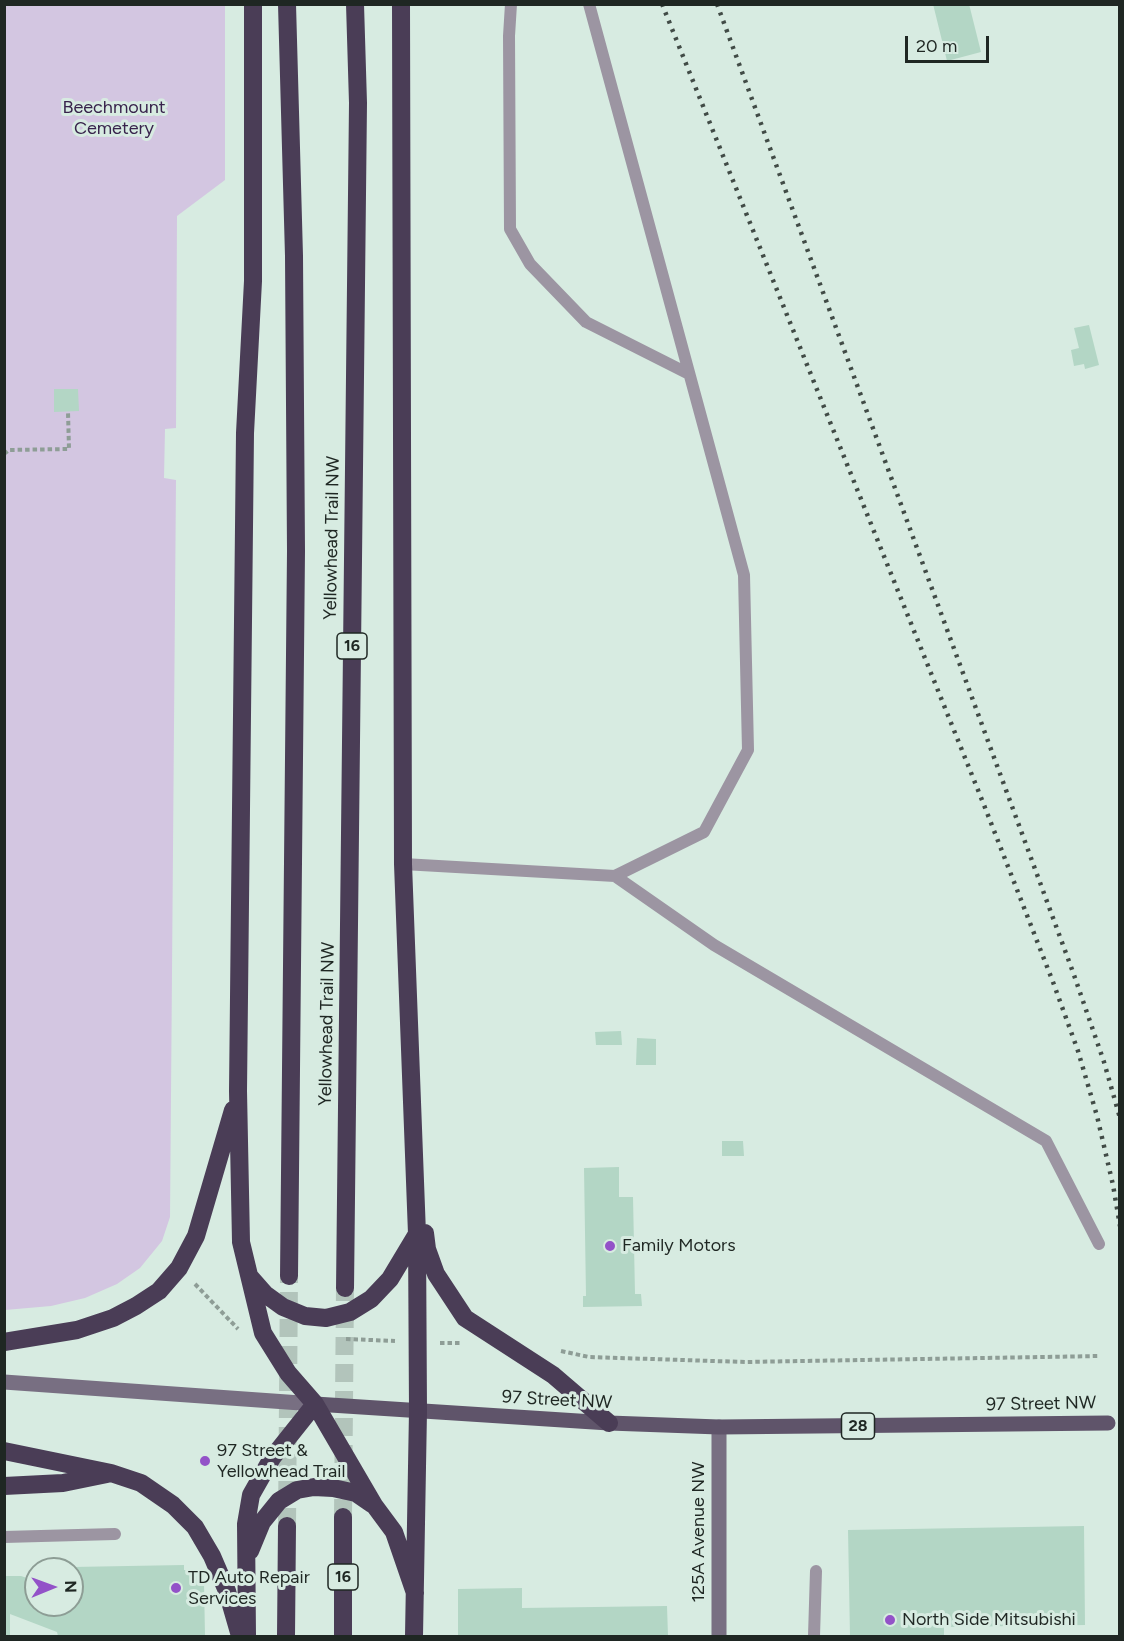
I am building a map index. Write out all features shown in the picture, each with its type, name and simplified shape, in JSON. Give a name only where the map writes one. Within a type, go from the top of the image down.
[{"type":"highway","points":[[253,4],[253,280],[245,433],[238,1090],[241,1242],[263,1333],[288,1373],[315,1404],[374,1505],[394,1532],[415,1593]]},
{"type":"highway","name":"Yellowhead Trail NW","points":[[287,4],[294,256],[296,551],[289,1276]]},
{"type":"highway","name":"Yellowhead Trail NW","points":[[345,1288],[358,103],[355,4]]},
{"type":"highway","points":[[401,4],[403,864],[417,1234],[418,1412],[414,1636]]},
{"type":"highway","points":[[4,1342],[77,1330],[113,1318],[159,1291],[178,1268],[196,1236],[238,1090]]},
{"type":"highway","points":[[416,1170],[427,1249],[436,1274],[465,1318],[514,1352],[553,1375],[609,1423]]},
{"type":"highway","points":[[249,1276],[265,1294],[283,1307],[305,1317],[326,1317],[350,1312],[371,1299],[390,1280],[417,1234]]},
{"type":"highway","points":[[247,1636],[246,1524],[251,1495],[272,1458],[315,1404]]},
{"type":"highway","points":[[4,1451],[111,1473],[141,1483],[173,1505],[195,1527],[213,1556],[224,1582],[240,1636]]},
{"type":"highway","points":[[4,1486],[63,1484],[111,1473]]},
{"type":"highway","points":[[246,1561],[262,1522],[279,1501],[297,1490],[314,1487],[333,1488],[356,1493],[374,1505]]},
{"type":"highway","name":"16","points":[[342,1636],[343,1517]]},
{"type":"highway","points":[[286,1636],[287,1526]]},
{"type":"main road","name":"97 Street NW","points":[[4,1382],[418,1412],[609,1423],[719,1427],[1108,1423]]},
{"type":"main road","name":"125A Avenue NW","points":[[719,1427],[719,1636]]},
{"type":"lane","points":[[511,4],[509,36],[510,229],[530,264],[586,322],[689,374]]},
{"type":"lane","points":[[403,864],[615,876],[704,832],[748,750],[744,575],[589,4]]},
{"type":"lane","points":[[615,876],[714,945],[1046,1141],[1099,1244]]},
{"type":"lane","points":[[4,1538],[115,1534]]},
{"type":"lane","points":[[814,1636],[816,1570]]},
{"type":"path","points":[[4,454],[9,450],[69,449],[68,411]]},
{"type":"path","points":[[189,1278],[239,1331]]},
{"type":"path","points":[[436,1342],[470,1342]]},
{"type":"path","points":[[557,1350],[589,1357],[745,1362],[1100,1356]]},
{"type":"green space","name":"Beechmount Cemetery","points":[[4,5],[225,5],[225,180],[177,216],[176,428],[165,429],[164,478],[176,480],[170,1217],[162,1241],[140,1268],[117,1284],[85,1298],[51,1306],[5,1310]]},
{"type":"building","points":[[933,4],[969,4],[981,52],[947,61]]},
{"type":"building","points":[[1089,325],[1099,365],[1085,369],[1084,364],[1074,366],[1071,350],[1079,348],[1074,328]]},
{"type":"building","points":[[54,389],[78,389],[79,411],[54,412]]},
{"type":"building","points":[[621,1031],[622,1045],[596,1045],[595,1032]]},
{"type":"building","points":[[637,1038],[656,1039],[656,1065],[636,1065]]},
{"type":"building","points":[[722,1141],[743,1141],[744,1156],[722,1156]]},
{"type":"building","name":"Family Motors","points":[[619,1167],[619,1197],[633,1197],[635,1294],[641,1294],[642,1306],[583,1307],[583,1296],[586,1296],[584,1168]]},
{"type":"building","points":[[1084,1526],[1085,1625],[944,1627],[944,1636],[850,1636],[848,1530]]},
{"type":"building","points":[[184,1565],[184,1570],[190,1570],[204,1583],[205,1636],[58,1636],[57,1632],[10,1614],[10,1636],[4,1636],[4,1576],[24,1577],[24,1617],[84,1617],[84,1567]]},
{"type":"building","points":[[522,1588],[522,1608],[667,1606],[668,1636],[458,1636],[458,1589]]},
{"type":"tunnel","points":[[287,1526],[289,1276]]},
{"type":"tunnel","points":[[343,1517],[345,1288]]},
{"type":"railway","points":[[662,4],[1053,982],[1078,1051],[1097,1116],[1120,1226]]},
{"type":"railway","points":[[717,4],[1074,975],[1104,1062],[1120,1118]]},
{"type":"place","name":"Family Motors","points":[[610,1246]]},
{"type":"place","name":"97 Street & Yellowhead Trail","points":[[205,1461]]},
{"type":"place","name":"TD Auto Repair Services","points":[[176,1588]]},
{"type":"place","name":"North Side Mitsubishi","points":[[890,1620]]}]
